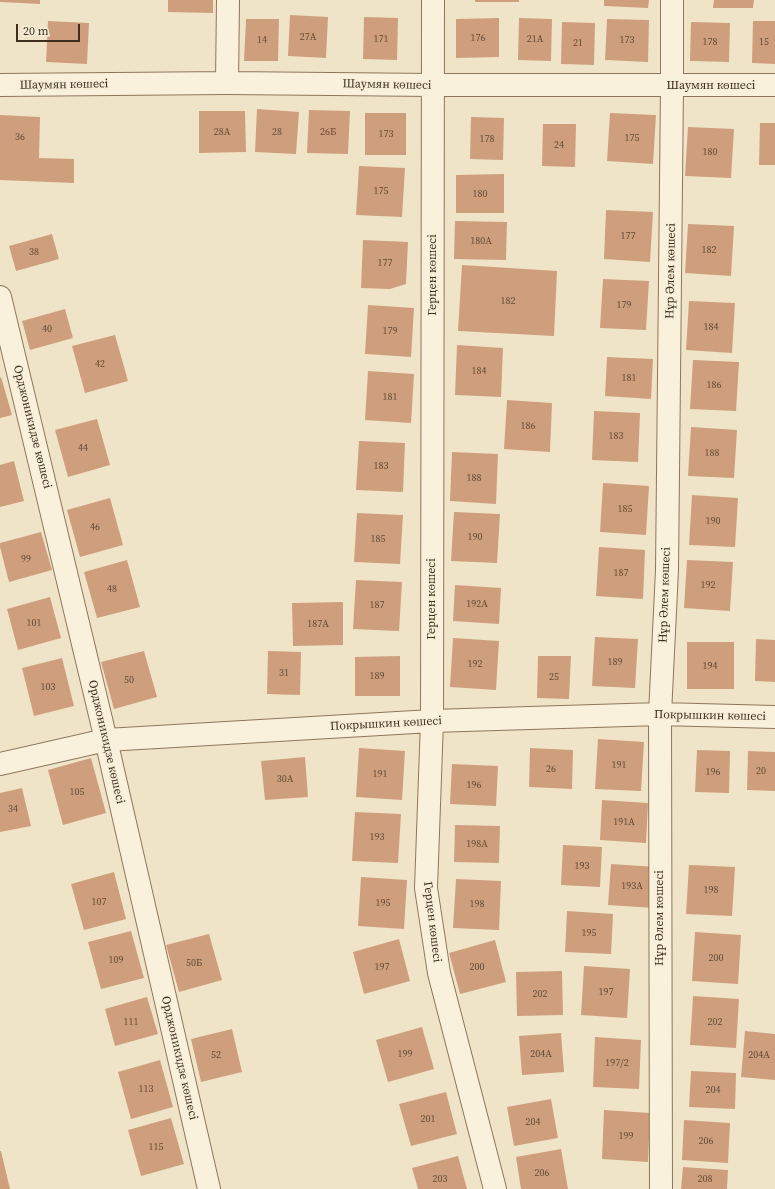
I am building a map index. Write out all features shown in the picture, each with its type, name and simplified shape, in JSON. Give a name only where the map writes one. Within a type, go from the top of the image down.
[{"type":"street","points":[[227,83],[228,0]]},
{"type":"street","name":"Герцен көшесі","points":[[433,0],[432,721],[426,888],[439,974],[495,1189]]},
{"type":"street","name":"Нұр Әлем көшесі","points":[[660,1189],[660,714],[667,570],[672,0]]},
{"type":"street","name":"Шаумян көшесі","points":[[0,85],[227,83],[672,86],[775,85]]},
{"type":"street","name":"Орджоникидзе көшесі","points":[[0,297],[106,740],[209,1189]]},
{"type":"street","name":"Покрышкин көшесі","points":[[0,764],[106,740],[432,721],[660,714],[775,717]]},
{"type":"building","points":[[0,0],[40,0],[40,4],[0,2]]},
{"type":"building","points":[[168,0],[213,0],[213,13],[168,12]]},
{"type":"building","points":[[475,0],[519,0],[519,2],[475,2]]},
{"type":"building","points":[[604,0],[649,0],[648,8],[604,6]]},
{"type":"building","points":[[714,0],[754,0],[753,8],[713,8]]},
{"type":"building","points":[[290,15],[328,17],[326,58],[288,56]]},
{"type":"building","points":[[364,17],[398,18],[397,60],[363,59]]},
{"type":"building","points":[[499,18],[499,57],[456,58],[456,19]]},
{"type":"building","points":[[519,18],[552,19],[551,61],[518,60]]},
{"type":"building","points":[[246,19],[279,19],[278,61],[244,61]]},
{"type":"building","points":[[607,19],[649,20],[648,62],[605,60]]},
{"type":"building","points":[[48,21],[89,23],[87,64],[46,62]]},
{"type":"building","points":[[753,21],[775,21],[775,64],[752,63]]},
{"type":"building","points":[[562,22],[595,23],[594,65],[561,64]]},
{"type":"building","points":[[691,22],[730,23],[729,62],[690,61]]},
{"type":"building","points":[[257,109],[299,112],[296,154],[255,152]]},
{"type":"building","points":[[309,110],[350,111],[348,154],[307,153]]},
{"type":"building","points":[[199,111],[245,111],[246,152],[199,153]]},
{"type":"building","points":[[365,113],[406,113],[406,155],[365,155]]},
{"type":"building","points":[[610,113],[656,115],[653,164],[607,161]]},
{"type":"building","points":[[0,115],[40,117],[39,158],[74,159],[74,183],[0,180]]},
{"type":"building","points":[[471,117],[504,118],[503,160],[470,159]]},
{"type":"building","points":[[760,123],[775,123],[775,165],[759,165]]},
{"type":"building","points":[[543,124],[576,124],[575,167],[542,166]]},
{"type":"building","points":[[688,127],[734,129],[731,178],[685,176]]},
{"type":"building","points":[[359,166],[405,168],[402,217],[356,215]]},
{"type":"building","points":[[504,174],[504,213],[456,213],[456,175]]},
{"type":"building","points":[[606,210],[653,212],[650,262],[604,259]]},
{"type":"building","points":[[455,221],[507,222],[506,260],[454,259]]},
{"type":"building","points":[[688,224],[734,226],[731,276],[685,273]]},
{"type":"building","points":[[52,234],[59,259],[16,271],[9,246]]},
{"type":"building","points":[[363,240],[408,242],[406,284],[390,289],[361,288]]},
{"type":"building","points":[[462,265],[557,271],[554,336],[458,331]]},
{"type":"building","points":[[603,279],[649,281],[646,330],[600,328]]},
{"type":"building","points":[[689,301],[735,303],[732,353],[686,350]]},
{"type":"building","points":[[368,305],[414,308],[411,357],[365,354]]},
{"type":"building","points":[[65,309],[73,338],[30,350],[22,321]]},
{"type":"building","points":[[115,335],[128,381],[85,393],[72,346]]},
{"type":"building","points":[[457,345],[503,348],[501,397],[455,395]]},
{"type":"building","points":[[607,357],[653,359],[651,399],[605,396]]},
{"type":"building","points":[[693,360],[739,362],[736,411],[690,409]]},
{"type":"building","points":[[368,371],[414,374],[411,423],[365,420]]},
{"type":"building","points":[[1,377],[12,415],[0,418],[0,378]]},
{"type":"building","points":[[507,400],[552,403],[550,452],[504,449]]},
{"type":"building","points":[[594,411],[640,413],[638,462],[592,460]]},
{"type":"building","points":[[97,419],[110,465],[68,477],[55,430]]},
{"type":"building","points":[[691,427],[737,430],[734,478],[688,476]]},
{"type":"building","points":[[359,441],[405,443],[403,492],[356,490]]},
{"type":"building","points":[[452,452],[498,454],[496,504],[450,501]]},
{"type":"building","points":[[14,461],[24,501],[0,507],[0,465]]},
{"type":"building","points":[[603,483],[649,486],[646,535],[600,532]]},
{"type":"building","points":[[692,495],[738,498],[735,547],[689,545]]},
{"type":"building","points":[[110,498],[123,545],[80,557],[67,510]]},
{"type":"building","points":[[454,512],[500,514],[497,563],[451,561]]},
{"type":"building","points":[[357,513],[403,515],[400,564],[354,562]]},
{"type":"building","points":[[41,532],[52,570],[9,582],[0,543]]},
{"type":"building","points":[[599,547],[645,550],[643,599],[596,596]]},
{"type":"building","points":[[127,560],[140,607],[97,618],[84,572]]},
{"type":"building","points":[[687,560],[733,562],[730,611],[684,608]]},
{"type":"building","points":[[356,580],[402,582],[399,631],[353,629]]},
{"type":"building","points":[[455,585],[501,588],[499,624],[453,621]]},
{"type":"building","points":[[50,597],[61,638],[18,650],[7,609]]},
{"type":"building","points":[[343,602],[343,645],[293,646],[292,603]]},
{"type":"building","points":[[595,637],[638,639],[635,688],[592,686]]},
{"type":"building","points":[[453,638],[499,641],[496,690],[450,687]]},
{"type":"building","points":[[756,639],[775,640],[775,682],[755,681]]},
{"type":"building","points":[[687,642],[734,642],[734,689],[687,689]]},
{"type":"building","points":[[144,651],[157,697],[114,709],[101,662]]},
{"type":"building","points":[[268,651],[301,652],[300,695],[267,694]]},
{"type":"building","points":[[400,656],[400,696],[355,696],[355,657]]},
{"type":"building","points":[[538,656],[571,656],[569,699],[537,698]]},
{"type":"building","points":[[62,658],[74,706],[34,716],[22,668]]},
{"type":"building","points":[[598,739],[644,742],[641,791],[595,789]]},
{"type":"building","points":[[359,748],[405,751],[402,800],[356,797]]},
{"type":"building","points":[[530,748],[573,750],[572,789],[529,787]]},
{"type":"building","points":[[697,750],[730,751],[729,793],[695,792]]},
{"type":"building","points":[[748,751],[775,752],[775,791],[747,790]]},
{"type":"building","points":[[305,757],[308,797],[265,800],[261,761]]},
{"type":"building","points":[[91,758],[106,813],[63,825],[48,770]]},
{"type":"building","points":[[452,764],[498,766],[496,806],[450,804]]},
{"type":"building","points":[[22,788],[31,826],[0,832],[0,793]]},
{"type":"building","points":[[602,800],[648,803],[646,843],[600,840]]},
{"type":"building","points":[[355,812],[401,814],[398,863],[352,861]]},
{"type":"building","points":[[455,825],[500,826],[499,863],[454,862]]},
{"type":"building","points":[[563,845],[602,847],[600,887],[561,885]]},
{"type":"building","points":[[611,864],[657,867],[654,908],[608,905]]},
{"type":"building","points":[[689,865],[735,867],[732,916],[686,914]]},
{"type":"building","points":[[114,872],[126,919],[84,930],[71,884]]},
{"type":"building","points":[[361,877],[407,880],[404,929],[358,926]]},
{"type":"building","points":[[456,879],[501,881],[499,930],[453,928]]},
{"type":"building","points":[[567,911],[613,914],[611,954],[565,952]]},
{"type":"building","points":[[131,931],[144,978],[101,989],[88,942]]},
{"type":"building","points":[[695,932],[741,935],[738,984],[692,981]]},
{"type":"building","points":[[209,934],[222,980],[179,992],[166,945]]},
{"type":"building","points":[[399,939],[410,981],[364,994],[353,952]]},
{"type":"building","points":[[495,940],[506,982],[460,994],[449,953]]},
{"type":"building","points":[[584,966],[630,969],[627,1018],[581,1015]]},
{"type":"building","points":[[562,971],[563,1015],[517,1016],[516,972]]},
{"type":"building","points":[[693,996],[739,999],[736,1048],[690,1045]]},
{"type":"building","points":[[147,997],[158,1034],[115,1046],[105,1009]]},
{"type":"building","points":[[422,1027],[434,1069],[388,1082],[376,1040]]},
{"type":"building","points":[[232,1029],[242,1072],[201,1082],[191,1039]]},
{"type":"building","points":[[745,1031],[775,1034],[775,1080],[741,1077]]},
{"type":"building","points":[[561,1033],[564,1072],[522,1075],[519,1036]]},
{"type":"building","points":[[595,1037],[641,1040],[639,1089],[593,1087]]},
{"type":"building","points":[[160,1060],[173,1107],[131,1119],[118,1072]]},
{"type":"building","points":[[691,1071],[736,1073],[735,1109],[689,1107]]},
{"type":"building","points":[[446,1092],[457,1134],[411,1146],[399,1104]]},
{"type":"building","points":[[551,1099],[558,1138],[514,1146],[507,1107]]},
{"type":"building","points":[[604,1110],[650,1113],[648,1162],[602,1159]]},
{"type":"building","points":[[171,1118],[184,1164],[141,1176],[128,1130]]},
{"type":"building","points":[[684,1120],[730,1123],[728,1163],[682,1160]]},
{"type":"building","points":[[561,1149],[568,1189],[521,1189],[516,1157]]},
{"type":"building","points":[[1,1151],[10,1189],[0,1189]]},
{"type":"building","points":[[458,1156],[467,1189],[418,1189],[412,1168]]},
{"type":"building","points":[[683,1167],[728,1170],[727,1189],[681,1189]]}]
